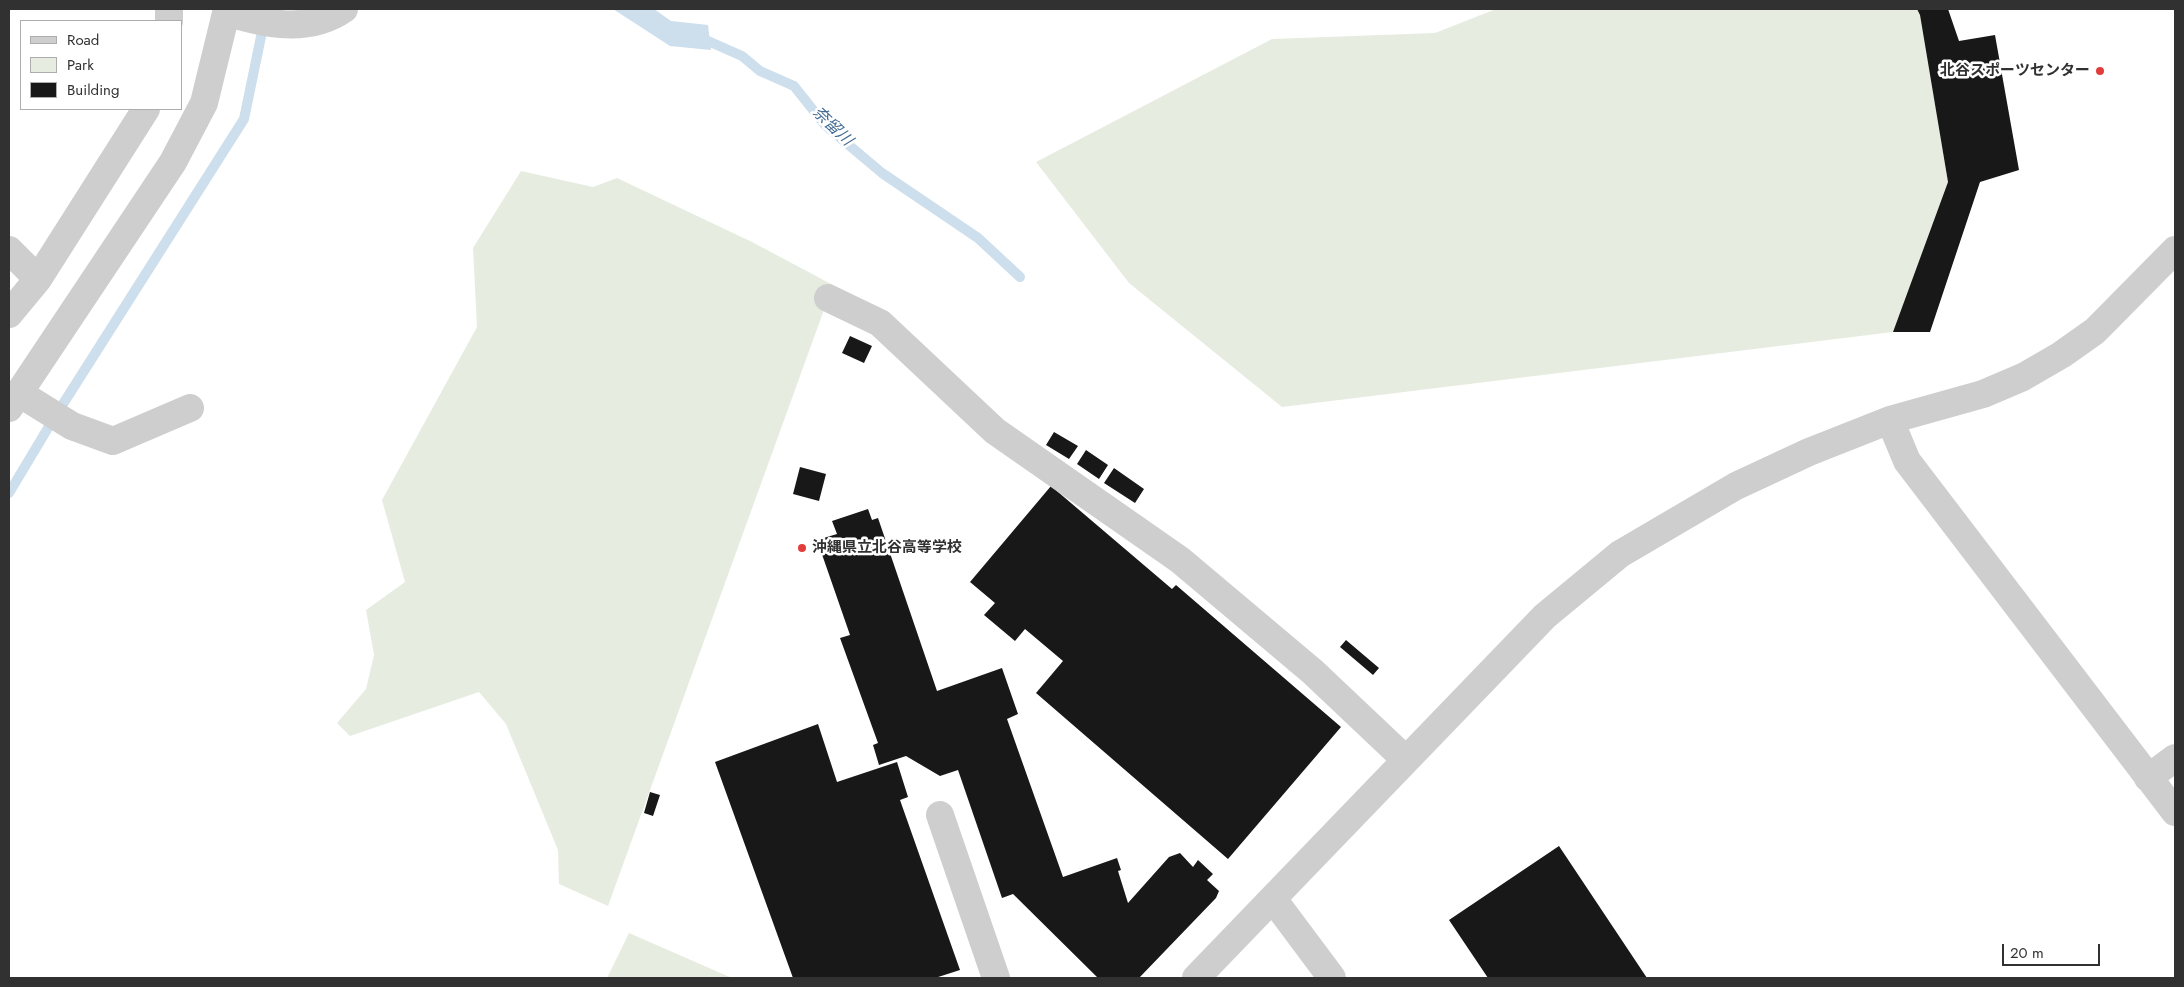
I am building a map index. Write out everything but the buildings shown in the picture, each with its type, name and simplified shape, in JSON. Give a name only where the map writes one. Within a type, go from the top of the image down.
[{"type":"street","points":[[190,408],[112,441],[14,401],[173,162],[204,104],[232,13],[273,24],[303,24],[330,19],[344,9]]},
{"type":"street","points":[[9,314],[38,279],[145,110]]},
{"type":"street","points":[[9,250],[38,279]]},
{"type":"street","points":[[1196,978],[1545,616],[1620,554],[1736,486],[1818,448],[1890,420],[1983,394],[2023,376],[2061,355],[2095,331],[2175,250]]},
{"type":"street","points":[[828,298],[880,323],[995,431],[1180,560],[1313,672],[1406,760]]},
{"type":"street","points":[[1890,420],[1907,461],[2175,812]]},
{"type":"street","points":[[2148,778],[2175,758]]},
{"type":"street","points":[[940,815],[996,978]]},
{"type":"street","points":[[1273,899],[1332,978]]},
{"type":"green space","points":[[1496,9],[1917,9],[1920,15],[1948,182],[1893,332],[1282,407],[1129,283],[1036,162],[1272,39],[1435,33]]},
{"type":"green space","points":[[521,171],[593,187],[617,178],[752,242],[833,285],[608,906],[559,884],[558,850],[506,724],[479,692],[350,736],[337,723],[366,689],[374,655],[366,610],[405,582],[382,500],[477,327],[473,248]]},
{"type":"green space","points":[[629,933],[732,978],[607,978]]},
{"type":"water","points":[[613,9],[654,9],[671,21],[708,25],[711,50],[670,46]]},
{"type":"waterway","points":[[63,404],[244,119],[264,22]]},
{"type":"waterway","name":"奈留川","points":[[697,39],[708,41],[742,56],[760,71],[794,86],[825,125],[882,173],[978,238],[1020,277]]},
{"type":"waterway","points":[[9,493],[48,428]]},
{"type":"place","name":"北谷スポーツセンター","points":[[2100,71]]},
{"type":"place","name":"沖縄県立北谷高等学校","points":[[802,548]]}]
